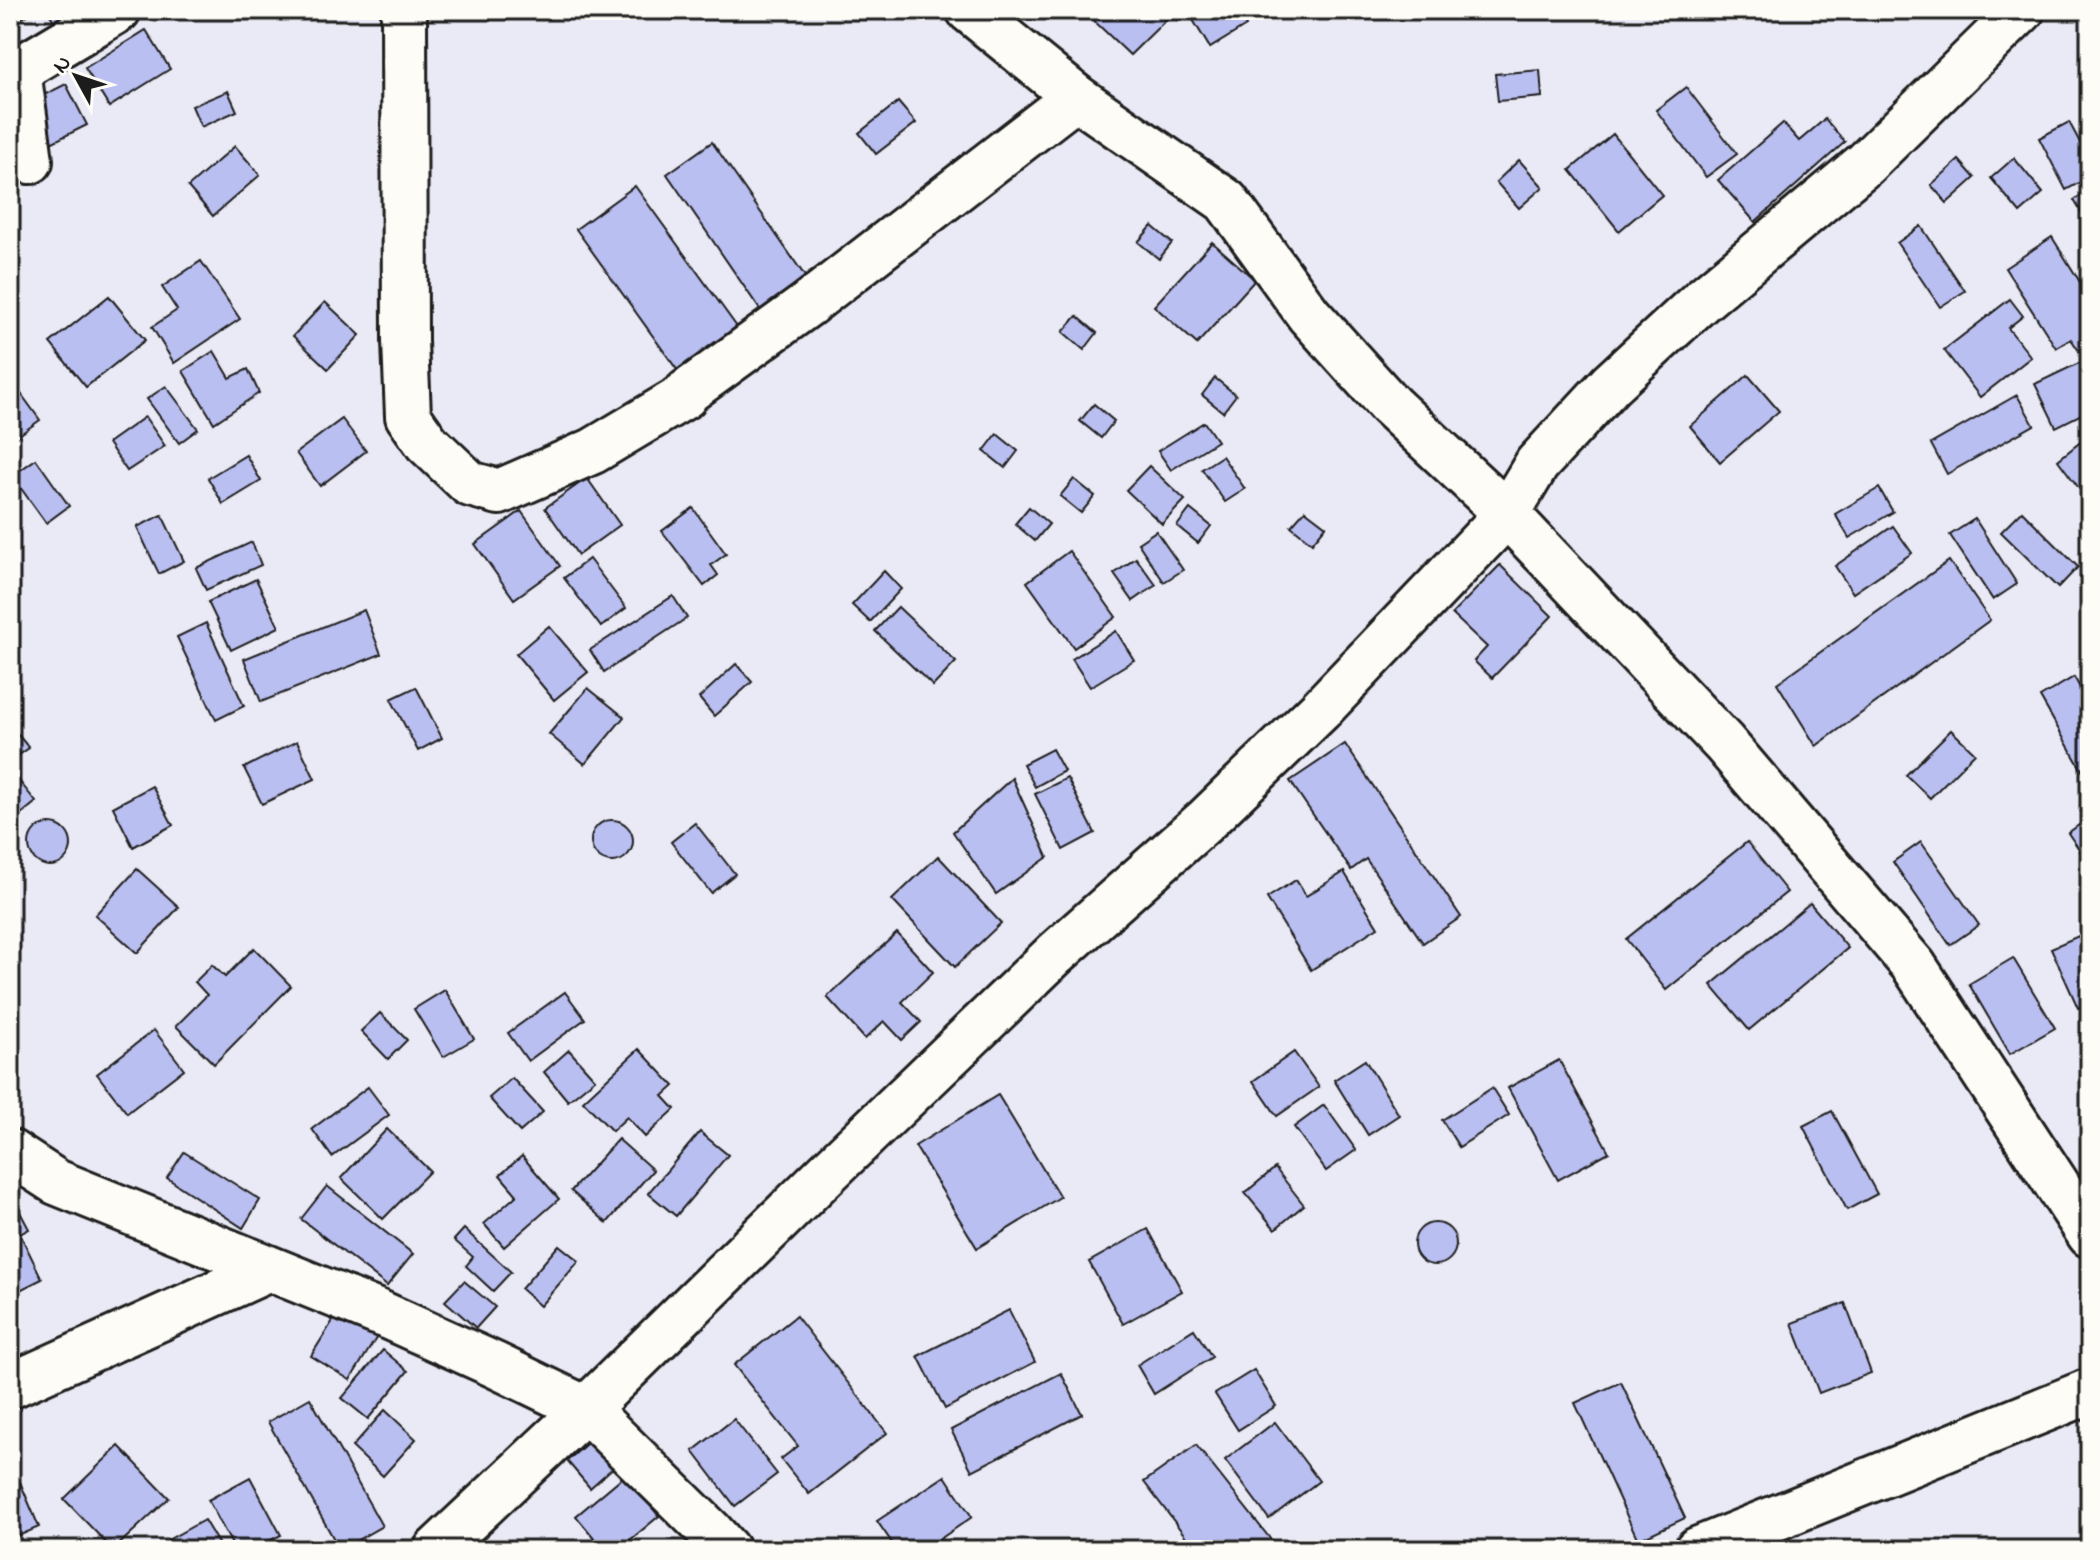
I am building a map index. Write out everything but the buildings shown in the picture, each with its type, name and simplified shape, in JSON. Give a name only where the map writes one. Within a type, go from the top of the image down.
[{"type":"street","points":[[30,161],[18,70],[118,10]]},
{"type":"street","points":[[404,10],[408,416],[427,443],[470,484],[499,492],[593,451],[685,396],[1076,97]]},
{"type":"street","points":[[969,10],[1076,97],[1226,201],[1319,326],[1390,405],[1507,514],[1724,743],[1914,966],[2090,1235]]},
{"type":"street","points":[[436,1550],[586,1409],[1055,954],[1205,821],[1320,710],[1507,514],[1537,464],[1611,384],[1701,301],[1865,164],[2022,10]]},
{"type":"street","points":[[10,1152],[56,1182],[382,1314],[586,1409],[727,1550]]},
{"type":"street","points":[[10,1386],[269,1269]]},
{"type":"street","points":[[1697,1550],[2090,1391]]}]
